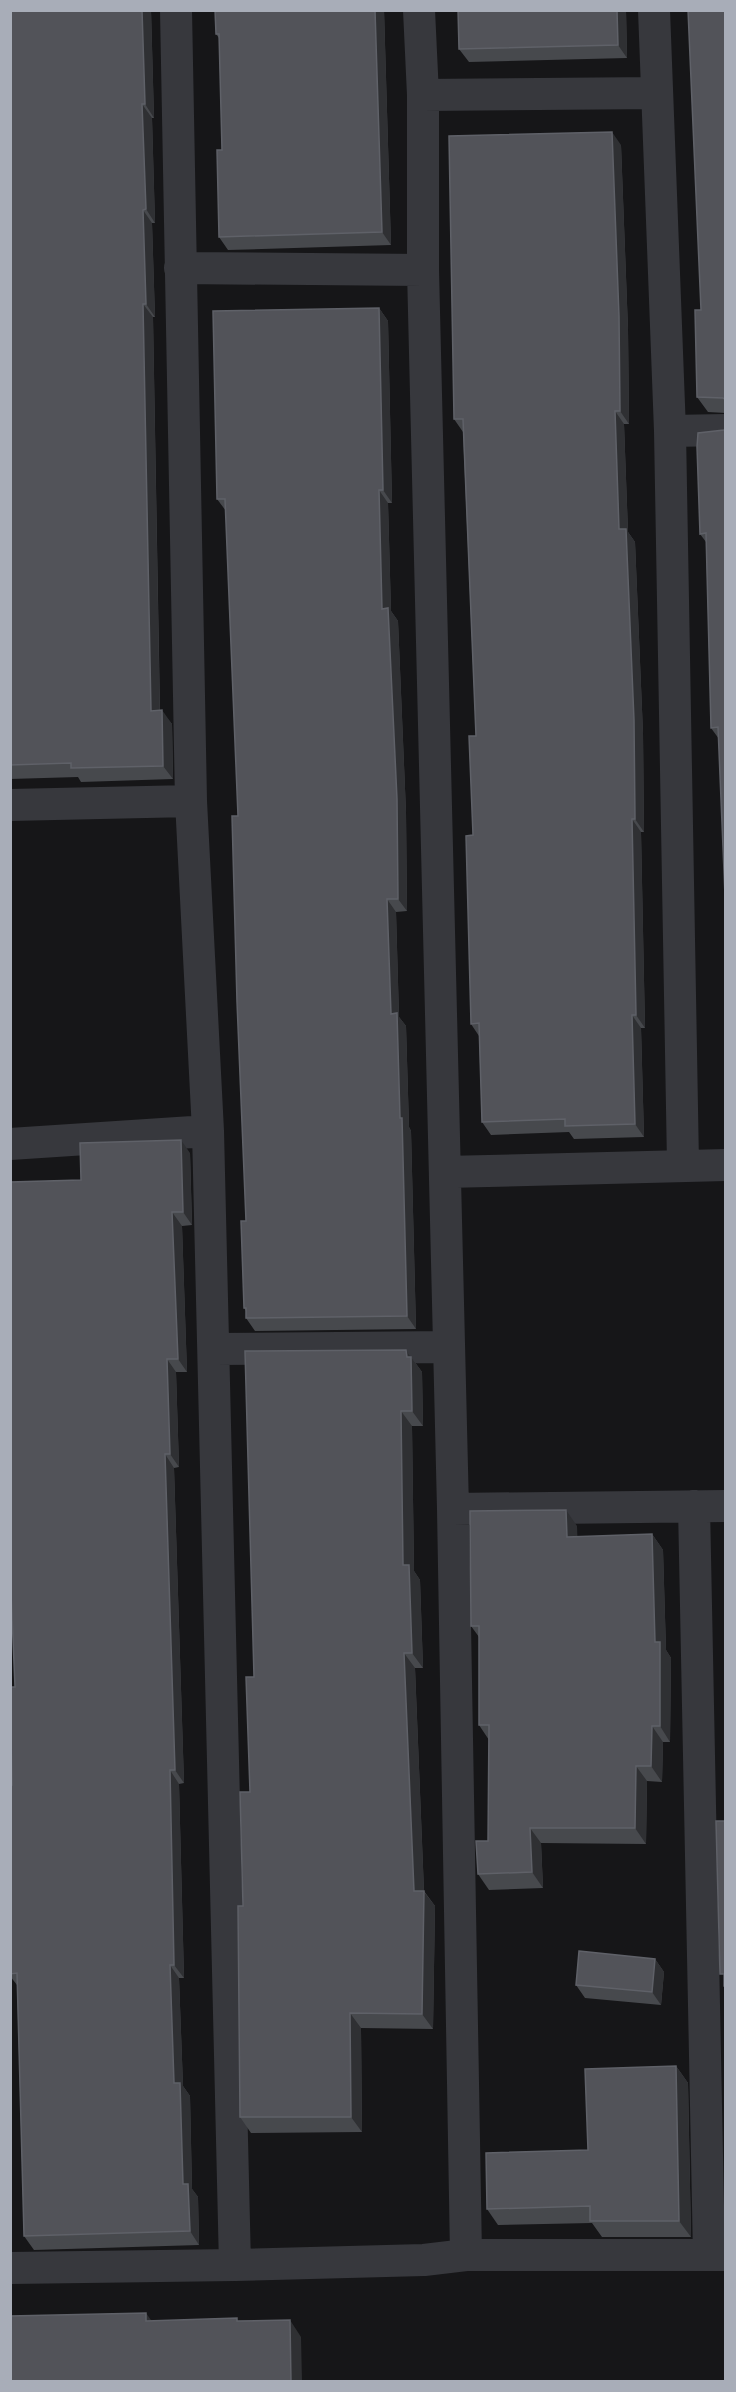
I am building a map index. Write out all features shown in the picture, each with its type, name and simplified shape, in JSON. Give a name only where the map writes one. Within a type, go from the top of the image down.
[{"type":"street","points":[[176,10],[191,801],[208,1131],[235,2265]]},
{"type":"street","points":[[419,10],[423,95],[423,270],[453,1509],[466,2255]]},
{"type":"street","points":[[654,10],[670,431],[683,1164]]},
{"type":"street","points":[[423,95],[657,93]]},
{"type":"street","points":[[180,268],[423,270]]},
{"type":"street","points":[[670,431],[726,430]]},
{"type":"street","points":[[10,805],[191,801]]},
{"type":"street","points":[[10,1144],[208,1131]]},
{"type":"street","points":[[445,1172],[683,1164],[726,1165]]},
{"type":"street","points":[[214,1349],[449,1347]]},
{"type":"street","points":[[10,2268],[424,2260],[466,2255],[717,2255],[694,1506]]},
{"type":"street","points":[[453,1509],[726,1506]]},
{"type":"building","points":[[10,10],[142,10],[145,104],[142,104],[146,209],[143,210],[146,304],[143,304],[151,711],[162,710],[163,766],[71,768],[71,763],[10,765]]},
{"type":"building","points":[[215,10],[375,10],[382,232],[219,237],[217,150],[222,150],[219,34],[216,34]]},
{"type":"building","points":[[458,10],[617,10],[618,45],[459,49]]},
{"type":"building","points":[[688,10],[726,10],[726,400],[697,397],[695,310],[701,310]]},
{"type":"building","points":[[612,132],[619,316],[620,411],[615,411],[619,529],[626,529],[634,720],[635,819],[632,819],[636,1015],[632,1015],[635,1124],[565,1126],[565,1119],[482,1122],[479,1023],[471,1024],[466,836],[473,835],[469,736],[476,736],[463,419],[454,419],[449,136]]},
{"type":"building","points":[[379,308],[383,490],[379,490],[382,609],[388,608],[397,799],[398,899],[387,899],[391,1014],[397,1013],[407,1316],[246,1318],[241,1221],[246,1221],[232,816],[238,816],[225,499],[217,499],[213,311]]},
{"type":"building","points":[[726,428],[726,920],[718,727],[711,728],[706,533],[700,534],[697,447],[698,433]]},
{"type":"building","points":[[181,1140],[183,1212],[172,1212],[178,1359],[167,1359],[170,1454],[165,1454],[175,1770],[170,1770],[174,1965],[170,1965],[174,2083],[180,2083],[183,2184],[188,2184],[190,2231],[24,2236],[17,1973],[10,1974],[10,1785],[12,1785],[10,1687],[15,1687],[10,1569],[10,1182],[81,1180],[80,1143]]},
{"type":"building","points":[[406,1350],[407,1357],[411,1357],[412,1411],[401,1411],[403,1565],[409,1565],[412,1653],[404,1653],[414,1891],[424,1891],[422,2014],[350,2013],[351,2117],[240,2117],[238,1906],[243,1906],[240,1792],[250,1792],[246,1677],[254,1677],[245,1351]]},
{"type":"building","points":[[566,1510],[567,1537],[652,1534],[655,1642],[660,1642],[660,1726],[652,1726],[651,1766],[636,1766],[635,1828],[530,1828],[532,1872],[478,1874],[476,1841],[488,1841],[489,1725],[479,1725],[479,1626],[471,1626],[470,1511]]},
{"type":"building","points":[[716,1821],[726,1821],[726,1986],[724,1986],[724,1974],[720,1974]]},
{"type":"building","points":[[579,1951],[655,1959],[652,1992],[576,1985]]},
{"type":"building","points":[[676,2066],[679,2221],[590,2221],[590,2206],[487,2209],[486,2153],[588,2150],[585,2069]]},
{"type":"building","points":[[146,2313],[146,2321],[237,2318],[237,2321],[290,2320],[291,2382],[10,2382],[10,2316]]}]
